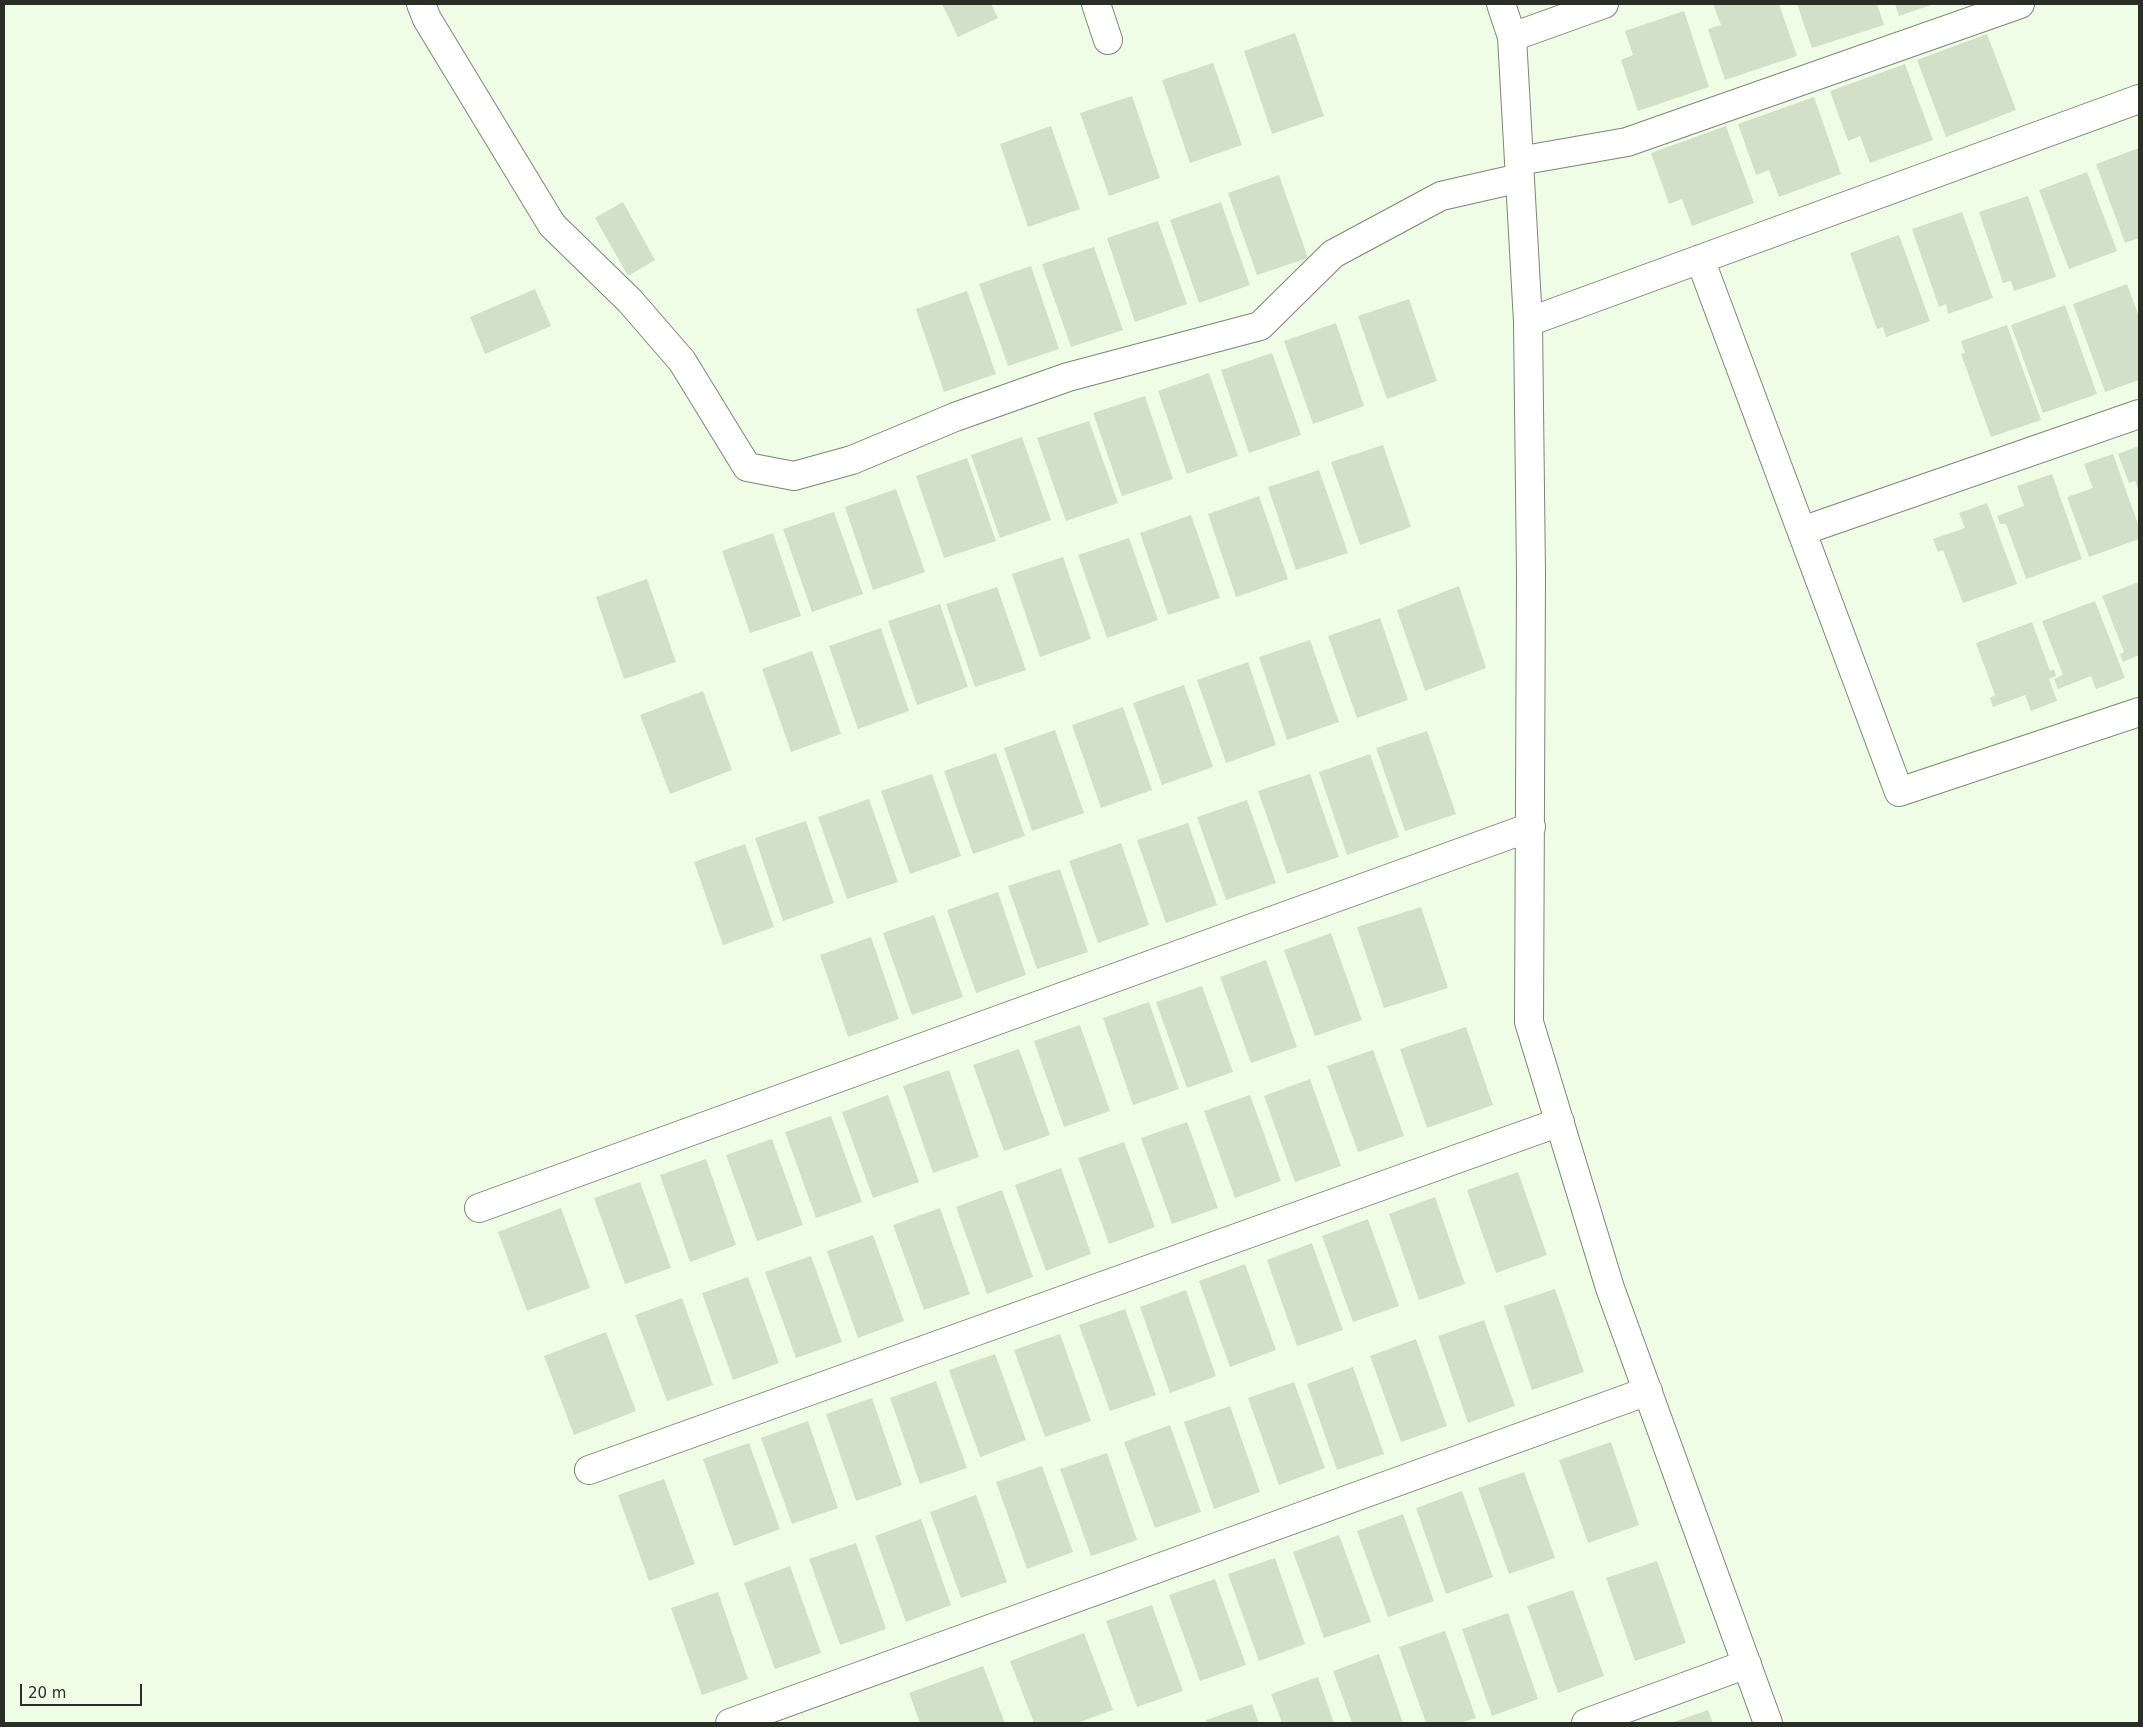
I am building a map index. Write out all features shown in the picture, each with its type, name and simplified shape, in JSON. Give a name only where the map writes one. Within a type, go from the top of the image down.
[{"type":"street","points":[[421,4],[427,19],[552,225],[630,301],[682,361],[747,467],[794,476],[852,460],[956,417],[1068,378],[1260,326],[1333,254],[1441,196],[1520,170],[1627,142],[2020,4]]},
{"type":"street","points":[[1096,4],[1108,40]]},
{"type":"street","points":[[1501,4],[1512,37],[1528,322],[1532,574],[1529,1022],[1610,1288],[1768,1723]]},
{"type":"street","points":[[1512,37],[1604,4]]},
{"type":"street","points":[[1528,322],[2139,98]]},
{"type":"street","points":[[1700,259],[1899,792],[2139,712]]},
{"type":"street","points":[[1802,531],[2139,414]]},
{"type":"street","points":[[478,1208],[1531,827]]},
{"type":"street","points":[[589,1470],[1560,1122]]},
{"type":"street","points":[[730,1723],[1648,1391]]},
{"type":"street","points":[[1586,1723],[1748,1664]]},
{"type":"building","points":[[942,4],[991,4],[998,18],[958,37]]},
{"type":"building","points":[[1713,4],[1779,4],[1797,56],[1725,80],[1708,29],[1721,25]]},
{"type":"building","points":[[1797,4],[1877,4],[1884,25],[1812,48]]},
{"type":"building","points":[[1895,4],[1934,4],[1899,16]]},
{"type":"building","points":[[1684,11],[1709,87],[1638,111],[1621,60],[1633,55],[1625,31]]},
{"type":"building","points":[[1295,33],[1324,116],[1272,134],[1244,51]]},
{"type":"building","points":[[1987,34],[2016,110],[1946,137],[1917,60]]},
{"type":"building","points":[[1213,63],[1242,145],[1190,163],[1162,80]]},
{"type":"building","points":[[1905,64],[1933,140],[1870,163],[1860,136],[1848,141],[1830,91]]},
{"type":"building","points":[[1132,96],[1160,178],[1109,196],[1080,113]]},
{"type":"building","points":[[1814,97],[1841,174],[1779,197],[1769,170],[1756,175],[1738,124]]},
{"type":"building","points":[[1051,126],[1080,209],[1028,227],[1000,144]]},
{"type":"building","points":[[1726,126],[1754,203],[1692,226],[1682,199],[1669,204],[1651,153]]},
{"type":"building","points":[[2139,148],[2139,238],[2125,243],[2096,164]]},
{"type":"building","points":[[2087,172],[2117,251],[2069,269],[2039,190]]},
{"type":"building","points":[[1279,175],[1308,258],[1257,275],[1228,193]]},
{"type":"building","points":[[2028,196],[2056,277],[2014,291],[2011,281],[2003,283],[1979,212]]},
{"type":"building","points":[[623,202],[655,260],[628,276],[595,218]]},
{"type":"building","points":[[1221,202],[1250,285],[1199,303],[1170,220]]},
{"type":"building","points":[[1962,212],[1993,298],[1948,314],[1946,304],[1939,307],[1912,229]]},
{"type":"building","points":[[1158,221],[1187,304],[1135,322],[1107,238]]},
{"type":"building","points":[[1899,235],[1930,321],[1886,337],[1883,327],[1877,329],[1850,253]]},
{"type":"building","points":[[1094,247],[1123,330],[1071,347],[1042,264]]},
{"type":"building","points":[[1031,266],[1059,349],[1008,366],[979,284]]},
{"type":"building","points":[[2127,284],[2139,317],[2139,380],[2105,392],[2073,304]]},
{"type":"building","points":[[535,289],[551,326],[485,354],[470,317]]},
{"type":"building","points":[[967,291],[996,374],[944,392],[916,309]]},
{"type":"building","points":[[1409,299],[1437,381],[1387,399],[1358,316]]},
{"type":"building","points":[[2065,305],[2097,394],[2043,413],[2011,325]]},
{"type":"building","points":[[1336,323],[1364,406],[1313,424],[1284,341]]},
{"type":"building","points":[[2007,325],[2041,420],[1991,437],[1961,354],[1965,353],[1961,341]]},
{"type":"building","points":[[1272,353],[1301,435],[1249,453],[1221,370]]},
{"type":"building","points":[[1209,373],[1238,456],[1187,474],[1158,391]]},
{"type":"building","points":[[1145,396],[1173,479],[1122,496],[1093,413]]},
{"type":"building","points":[[1089,421],[1118,503],[1066,521],[1037,438]]},
{"type":"building","points":[[1022,437],[1051,520],[1000,538],[971,455]]},
{"type":"building","points":[[1383,445],[1411,527],[1360,545],[1331,462]]},
{"type":"building","points":[[2139,446],[2139,492],[2135,481],[2129,483],[2118,454]]},
{"type":"building","points":[[2113,454],[2139,527],[2139,539],[2089,557],[2067,497],[2093,488],[2084,464]]},
{"type":"building","points":[[967,458],[996,541],[944,558],[916,476]]},
{"type":"building","points":[[1319,470],[1348,553],[1296,570],[1268,487]]},
{"type":"building","points":[[2052,474],[2082,559],[2026,579],[2006,524],[2000,524],[1997,516],[2024,506],[2017,486]]},
{"type":"building","points":[[896,489],[925,572],[873,590],[845,507]]},
{"type":"building","points":[[1259,496],[1288,579],[1236,597],[1208,514]]},
{"type":"building","points":[[1987,503],[2017,584],[1963,603],[1943,550],[1938,552],[1933,539],[1965,528],[1959,513]]},
{"type":"building","points":[[834,512],[863,594],[812,612],[783,529]]},
{"type":"building","points":[[1191,515],[1220,598],[1168,615],[1140,533]]},
{"type":"building","points":[[773,533],[801,616],[750,633],[722,551]]},
{"type":"building","points":[[1129,538],[1158,620],[1107,638],[1078,555]]},
{"type":"building","points":[[1063,557],[1091,639],[1040,657],[1012,574]]},
{"type":"building","points":[[647,579],[676,662],[624,679],[596,597]]},
{"type":"building","points":[[2139,582],[2139,655],[2123,662],[2120,654],[2124,652],[2102,596]]},
{"type":"building","points":[[1459,586],[1486,668],[1425,691],[1397,610]]},
{"type":"building","points":[[997,587],[1026,670],[975,687],[946,604]]},
{"type":"building","points":[[2095,601],[2125,678],[2096,689],[2091,676],[2058,689],[2054,679],[2063,675],[2042,621]]},
{"type":"building","points":[[940,604],[968,687],[917,705],[888,621]]},
{"type":"building","points":[[1380,618],[1408,700],[1357,718],[1328,636]]},
{"type":"building","points":[[2032,622],[2050,671],[2054,669],[2056,676],[2049,679],[2057,701],[2031,711],[2025,695],[1993,707],[1990,698],[1995,695],[1976,643]]},
{"type":"building","points":[[881,628],[909,711],[858,729],[829,646]]},
{"type":"building","points":[[1310,640],[1339,722],[1287,740],[1259,657]]},
{"type":"building","points":[[812,651],[841,734],[791,752],[762,669]]},
{"type":"building","points":[[1248,662],[1276,745],[1226,763],[1197,680]]},
{"type":"building","points":[[1184,685],[1213,767],[1162,785],[1133,703]]},
{"type":"building","points":[[703,691],[732,770],[670,794],[640,715]]},
{"type":"building","points":[[1123,707],[1152,790],[1101,808],[1072,725]]},
{"type":"building","points":[[1055,730],[1084,813],[1032,831],[1004,748]]},
{"type":"building","points":[[1427,731],[1456,814],[1405,831],[1376,748]]},
{"type":"building","points":[[996,753],[1025,836],[973,854],[944,771]]},
{"type":"building","points":[[1370,754],[1399,837],[1347,855],[1319,772]]},
{"type":"building","points":[[932,774],[961,856],[910,874],[881,791]]},
{"type":"building","points":[[1310,774],[1339,857],[1287,874],[1258,791]]},
{"type":"building","points":[[869,799],[898,882],[847,899],[818,817]]},
{"type":"building","points":[[1247,800],[1276,883],[1226,900],[1197,817]]},
{"type":"building","points":[[806,821],[834,903],[783,921],[755,838]]},
{"type":"building","points":[[1188,823],[1217,905],[1166,923],[1137,840]]},
{"type":"building","points":[[1121,843],[1149,925],[1098,943],[1069,861]]},
{"type":"building","points":[[745,844],[774,927],[723,945],[694,862]]},
{"type":"building","points":[[1060,869],[1088,952],[1037,969],[1008,886]]},
{"type":"building","points":[[998,892],[1026,975],[976,993],[947,910]]},
{"type":"building","points":[[1421,907],[1448,988],[1384,1008],[1357,927]]},
{"type":"building","points":[[934,915],[963,997],[912,1015],[883,933]]},
{"type":"building","points":[[1331,933],[1362,1020],[1315,1036],[1284,950]]},
{"type":"building","points":[[871,937],[899,1019],[848,1037],[820,955]]},
{"type":"building","points":[[1266,960],[1297,1047],[1251,1063],[1220,977]]},
{"type":"building","points":[[1202,986],[1233,1072],[1187,1088],[1156,1002]]},
{"type":"building","points":[[1149,1002],[1179,1089],[1133,1105],[1103,1018]]},
{"type":"building","points":[[1080,1025],[1110,1111],[1064,1127],[1034,1041]]},
{"type":"building","points":[[1466,1027],[1493,1105],[1427,1128],[1400,1049]]},
{"type":"building","points":[[1019,1049],[1050,1135],[1004,1151],[973,1065]]},
{"type":"building","points":[[1373,1050],[1404,1136],[1358,1152],[1327,1066]]},
{"type":"building","points":[[949,1070],[979,1157],[933,1173],[903,1086]]},
{"type":"building","points":[[1310,1079],[1341,1166],[1295,1182],[1264,1096]]},
{"type":"building","points":[[888,1095],[919,1182],[873,1198],[842,1112]]},
{"type":"building","points":[[1250,1095],[1281,1181],[1235,1198],[1204,1111]]},
{"type":"building","points":[[831,1116],[862,1202],[816,1218],[785,1132]]},
{"type":"building","points":[[1187,1122],[1218,1208],[1172,1224],[1141,1138]]},
{"type":"building","points":[[772,1139],[803,1225],[757,1241],[726,1155]]},
{"type":"building","points":[[1124,1142],[1155,1227],[1109,1244],[1078,1158]]},
{"type":"building","points":[[706,1159],[736,1245],[690,1262],[660,1175]]},
{"type":"building","points":[[1061,1168],[1091,1254],[1046,1271],[1015,1185]]},
{"type":"building","points":[[1518,1172],[1547,1255],[1496,1273],[1467,1190]]},
{"type":"building","points":[[640,1182],[671,1268],[625,1284],[594,1198]]},
{"type":"building","points":[[1002,1190],[1033,1277],[987,1294],[956,1207]]},
{"type":"building","points":[[1435,1197],[1465,1284],[1419,1300],[1389,1214]]},
{"type":"building","points":[[561,1208],[590,1288],[527,1311],[498,1232]]},
{"type":"building","points":[[940,1208],[970,1294],[924,1310],[893,1225]]},
{"type":"building","points":[[1368,1219],[1399,1306],[1353,1322],[1322,1236]]},
{"type":"building","points":[[873,1235],[904,1321],[858,1338],[827,1251]]},
{"type":"building","points":[[1312,1243],[1343,1330],[1297,1346],[1267,1260]]},
{"type":"building","points":[[811,1256],[842,1342],[796,1358],[765,1272]]},
{"type":"building","points":[[1245,1264],[1276,1350],[1230,1367],[1199,1281]]},
{"type":"building","points":[[748,1277],[779,1363],[733,1380],[702,1293]]},
{"type":"building","points":[[1555,1289],[1584,1372],[1532,1390],[1504,1306]]},
{"type":"building","points":[[1186,1290],[1216,1376],[1170,1393],[1140,1307]]},
{"type":"building","points":[[682,1298],[713,1385],[667,1401],[635,1315]]},
{"type":"building","points":[[1125,1309],[1156,1395],[1110,1411],[1079,1325]]},
{"type":"building","points":[[1484,1320],[1515,1406],[1468,1423],[1438,1336]]},
{"type":"building","points":[[606,1332],[636,1411],[574,1435],[544,1356]]},
{"type":"building","points":[[1060,1334],[1091,1421],[1045,1437],[1014,1350]]},
{"type":"building","points":[[1416,1339],[1447,1426],[1401,1442],[1370,1356]]},
{"type":"building","points":[[995,1354],[1026,1440],[980,1457],[949,1370]]},
{"type":"building","points":[[1353,1367],[1384,1454],[1337,1470],[1307,1384]]},
{"type":"building","points":[[936,1381],[967,1468],[920,1484],[890,1398]]},
{"type":"building","points":[[1294,1382],[1325,1468],[1279,1485],[1248,1398]]},
{"type":"building","points":[[872,1398],[902,1485],[856,1501],[826,1414]]},
{"type":"building","points":[[1230,1406],[1260,1492],[1214,1509],[1184,1422]]},
{"type":"building","points":[[808,1421],[838,1508],[792,1524],[761,1438]]},
{"type":"building","points":[[1170,1425],[1201,1512],[1155,1528],[1124,1442]]},
{"type":"building","points":[[1611,1442],[1639,1525],[1588,1543],[1559,1460]]},
{"type":"building","points":[[749,1443],[780,1529],[734,1546],[703,1459]]},
{"type":"building","points":[[1107,1453],[1137,1540],[1091,1556],[1060,1469]]},
{"type":"building","points":[[1042,1466],[1073,1552],[1027,1569],[996,1482]]},
{"type":"building","points":[[1524,1472],[1555,1558],[1509,1574],[1478,1488]]},
{"type":"building","points":[[664,1479],[695,1564],[649,1581],[618,1495]]},
{"type":"building","points":[[1462,1491],[1493,1577],[1446,1594],[1416,1508]]},
{"type":"building","points":[[976,1495],[1007,1582],[961,1598],[930,1512]]},
{"type":"building","points":[[1403,1514],[1434,1601],[1388,1617],[1357,1531]]},
{"type":"building","points":[[921,1519],[951,1605],[906,1622],[875,1536]]},
{"type":"building","points":[[1339,1535],[1371,1622],[1324,1638],[1293,1552]]},
{"type":"building","points":[[856,1543],[886,1629],[840,1645],[809,1559]]},
{"type":"building","points":[[1275,1558],[1305,1644],[1259,1661],[1228,1574]]},
{"type":"building","points":[[1657,1561],[1686,1643],[1635,1661],[1606,1578]]},
{"type":"building","points":[[790,1566],[821,1653],[775,1669],[744,1583]]},
{"type":"building","points":[[1215,1579],[1246,1665],[1200,1681],[1169,1595]]},
{"type":"building","points":[[1573,1590],[1604,1676],[1558,1693],[1527,1606]]},
{"type":"building","points":[[718,1592],[748,1679],[702,1695],[671,1608]]},
{"type":"building","points":[[1152,1605],[1183,1691],[1137,1707],[1106,1621]]},
{"type":"building","points":[[1508,1613],[1538,1699],[1492,1716],[1462,1629]]},
{"type":"building","points":[[1445,1631],[1476,1718],[1460,1723],[1426,1723],[1399,1647]]},
{"type":"building","points":[[1084,1633],[1113,1710],[1077,1723],[1034,1723],[1010,1661]]},
{"type":"building","points":[[1379,1654],[1403,1723],[1352,1723],[1333,1671]]},
{"type":"building","points":[[983,1666],[1005,1723],[920,1723],[909,1693]]},
{"type":"building","points":[[1318,1677],[1334,1723],[1282,1723],[1271,1694]]},
{"type":"building","points":[[1252,1704],[1259,1723],[1207,1723],[1206,1720]]},
{"type":"building","points":[[1708,1710],[1713,1723],[1671,1723]]}]
